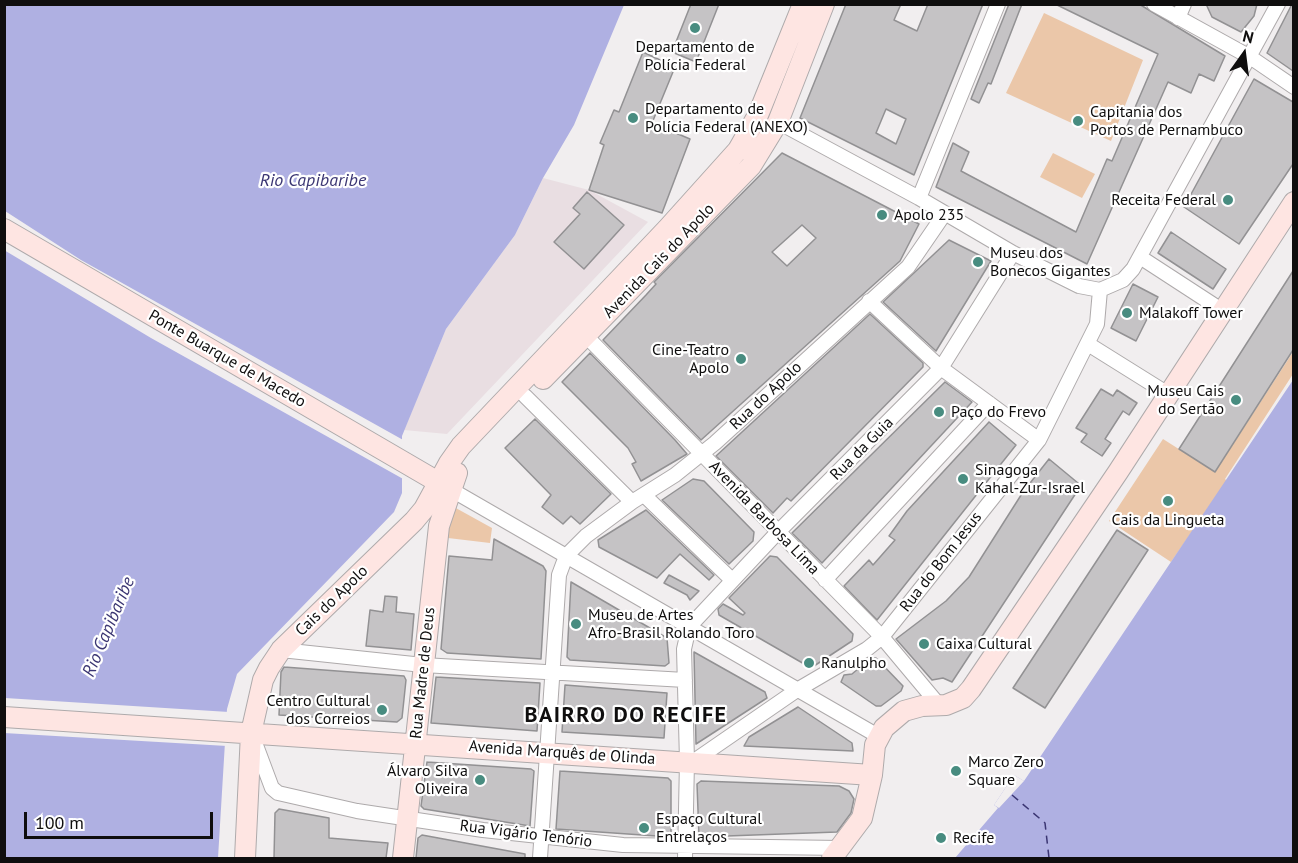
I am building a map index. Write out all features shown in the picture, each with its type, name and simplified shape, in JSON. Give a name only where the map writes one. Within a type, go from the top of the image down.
[{"type":"main road","name":"Avenida Cais do Apolo","points":[[445,485],[461,446],[667,229],[738,150],[758,115],[803,4]]},
{"type":"main road","name":"Avenida Cais do Apolo","points":[[445,485],[469,454],[751,166],[778,122],[824,4]]},
{"type":"main road","points":[[837,853],[862,818],[878,736],[889,722],[904,711],[938,704],[946,705],[963,698],[971,689],[1293,202]]},
{"type":"main road","name":"Ponte Buarque de Macedo","points":[[4,229],[415,470],[445,485]]},
{"type":"main road","name":"Cais do Apolo","points":[[245,858],[243,733],[263,680],[281,650],[414,521],[445,485]]},
{"type":"main road","name":"Rua Madre de Deus","points":[[402,858],[445,485]]},
{"type":"main road","name":"Avenida Marquês de Olinda","points":[[4,717],[690,761],[872,775]]},
{"type":"street","points":[[919,198],[998,4]]},
{"type":"street","points":[[1154,4],[1250,57],[1293,87]]},
{"type":"street","points":[[1178,18],[1184,4]]},
{"type":"street","points":[[778,122],[919,198],[1013,253],[1075,284],[1100,290],[1123,280],[1140,256],[1278,4]]},
{"type":"street","name":"Rua do Apolo","points":[[566,555],[586,537],[702,455],[919,254],[945,213]]},
{"type":"street","name":"Rua da Guia","points":[[689,627],[778,532],[941,368],[1013,253]]},
{"type":"street","points":[[1140,256],[1223,311]]},
{"type":"street","name":"Rua do Bom Jesus","points":[[690,761],[797,690],[867,649],[882,637],[1039,440],[1098,324],[1100,290]]},
{"type":"street","points":[[869,301],[941,368],[1039,440]]},
{"type":"street","name":"Avenida Barbosa Lima","points":[[586,336],[882,637],[938,704]]},
{"type":"street","points":[[1088,344],[1168,394]]},
{"type":"street","points":[[525,396],[638,499],[732,580]]},
{"type":"street","points":[[825,580],[989,404]]},
{"type":"street","points":[[445,485],[878,736]]},
{"type":"street","points":[[540,858],[549,753],[559,575],[566,555]]},
{"type":"street","points":[[685,853],[690,761],[684,650],[689,627]]},
{"type":"street","points":[[281,650],[423,665],[685,680]]},
{"type":"street","name":"Rua Vigário Tenório","points":[[243,733],[272,788],[278,793],[357,811],[542,837],[623,852],[837,853]]},
{"type":"shaded area","points":[[1044,13],[1143,60],[1111,141],[1006,93]]},
{"type":"shaded area","points":[[1053,153],[1095,174],[1082,198],[1040,177]]},
{"type":"shaded area","points":[[543,178],[589,190],[648,222],[447,434],[404,430],[446,329],[515,235]]},
{"type":"shaded area","name":"Cais da Lingueta","points":[[1293,352],[1293,374],[1225,479],[1227,481],[1171,562],[1109,521],[1163,439],[1215,472]]},
{"type":"shaded area","points":[[454,507],[492,528],[490,543],[448,538],[451,509]]},
{"type":"water","name":"Rio Capibaribe","points":[[5,5],[624,5],[574,125],[543,178],[515,235],[446,329],[402,436],[402,493],[394,512],[237,674],[227,709],[218,858],[5,858]]},
{"type":"water","points":[[1293,380],[1293,858],[955,858],[998,808],[994,805],[1014,775],[1024,781]]},
{"type":"pier","points":[[5,211],[81,260],[405,441],[405,480],[151,338],[4,250]]},
{"type":"pier","points":[[5,698],[229,712],[227,746],[4,733]]},
{"type":"pier","points":[[1014,775],[1024,781],[999,808],[994,805]]},
{"type":"building","name":"Departamento de Polícia Federal","points":[[691,4],[719,4],[696,62],[672,52]]},
{"type":"building","points":[[846,4],[901,4],[894,20],[917,31],[928,4],[983,4],[914,175],[800,118]],"holes":[[[886,109],[906,119],[896,144],[876,133]]]},
{"type":"building","points":[[1009,4],[1022,4],[991,84],[988,83],[979,103],[971,99]]},
{"type":"building","points":[[1055,4],[1139,4],[1225,56],[1214,81],[1199,74],[1191,93],[1168,82],[1087,264],[936,187],[953,143],[969,152],[961,171],[1076,232],[1107,159],[1112,161],[1158,54]]},
{"type":"building","points":[[1206,4],[1257,4],[1254,16],[1241,32],[1212,17]]},
{"type":"building","points":[[1293,4],[1293,71],[1267,53]]},
{"type":"building","name":"Departamento de Polícia Federal (ANEXO)","points":[[643,52],[675,67],[652,123],[690,139],[662,213],[589,190],[604,145],[600,143],[614,110],[619,112]]},
{"type":"building","points":[[1254,79],[1293,102],[1293,164],[1239,244],[1184,207]]},
{"type":"building","points":[[782,153],[919,224],[900,261],[701,440],[603,340],[656,284],[654,282]],"holes":[[[802,225],[816,238],[787,266],[772,252]]]},
{"type":"building","points":[[587,192],[624,225],[584,269],[554,242],[580,214],[573,208]]},
{"type":"building","points":[[1171,232],[1226,269],[1213,289],[1158,253]]},
{"type":"building","points":[[949,240],[991,261],[936,351],[883,302]]},
{"type":"building","name":"Museu Cais do Sertão","points":[[1293,271],[1293,350],[1215,472],[1179,449]]},
{"type":"building","name":"Malakoff Tower","points":[[1133,284],[1158,297],[1136,341],[1111,328]]},
{"type":"building","points":[[870,314],[923,363],[923,367],[791,501],[787,498],[773,513],[716,456]]},
{"type":"building","points":[[590,353],[687,454],[641,481],[632,464],[636,462],[628,448],[562,382]]},
{"type":"building","points":[[945,382],[972,402],[822,563],[792,533]]},
{"type":"building","points":[[1101,389],[1113,396],[1117,390],[1137,403],[1129,415],[1123,411],[1105,439],[1111,443],[1102,456],[1081,442],[1087,434],[1076,428]]},
{"type":"building","points":[[535,419],[611,494],[580,524],[571,516],[563,524],[542,507],[551,495],[505,448]]},
{"type":"building","points":[[989,422],[1016,445],[877,620],[844,586],[869,560],[873,565],[895,540],[889,536],[907,511]]},
{"type":"building","points":[[1049,459],[1078,483],[1075,488],[1078,490],[952,682],[943,678],[932,680],[896,639],[946,601],[969,577],[1023,492]]},
{"type":"building","points":[[693,479],[704,481],[754,532],[753,541],[729,564],[662,500]]},
{"type":"building","points":[[646,510],[714,575],[709,580],[680,554],[657,578],[599,547],[598,540]]},
{"type":"building","points":[[1117,530],[1148,550],[1045,708],[1013,688]]},
{"type":"building","points":[[494,539],[543,566],[546,571],[541,659],[447,653],[441,649],[449,556],[492,560]]},
{"type":"building","points":[[770,556],[777,557],[853,634],[852,641],[814,666],[806,665],[719,615],[718,609],[723,604],[743,615],[745,613],[729,598]]},
{"type":"building","points":[[669,575],[699,591],[690,600],[687,595],[664,583]]},
{"type":"building","points":[[571,582],[667,638],[669,663],[665,666],[570,660],[567,657]]},
{"type":"building","points":[[385,596],[397,597],[396,612],[414,614],[411,650],[366,646],[370,610],[383,612]]},
{"type":"building","points":[[694,652],[765,692],[767,698],[696,744]]},
{"type":"building","points":[[871,658],[876,658],[903,686],[901,691],[881,706],[876,706],[841,682],[844,675],[852,674]]},
{"type":"building","points":[[284,667],[404,676],[406,680],[402,718],[397,722],[279,715],[281,672]]},
{"type":"building","points":[[436,677],[540,683],[537,731],[431,723]]},
{"type":"building","points":[[565,685],[667,693],[664,738],[562,732]]},
{"type":"building","points":[[798,707],[852,743],[853,751],[744,746],[749,737]]},
{"type":"building","points":[[427,762],[531,769],[534,771],[530,826],[424,809],[421,806]]},
{"type":"building","points":[[560,771],[668,778],[671,781],[671,837],[556,829]]},
{"type":"building","points":[[701,781],[839,786],[849,791],[854,799],[851,813],[837,832],[699,837],[697,784]]},
{"type":"building","points":[[279,809],[329,818],[329,838],[388,843],[386,858],[274,858],[275,813]]},
{"type":"building","points":[[422,835],[525,854],[525,858],[416,858],[418,838]]},
{"type":"ferry route","points":[[1012,795],[1045,823],[1049,858]]},
{"type":"place","name":"Departamento de Polícia Federal","points":[[695,28]]},
{"type":"place","name":"Departamento de Polícia Federal (ANEXO)","points":[[633,118]]},
{"type":"place","name":"Capitania dos Portos de Pernambuco","points":[[1078,121]]},
{"type":"place","name":"Receita Federal","points":[[1228,200]]},
{"type":"place","name":"Apolo 235","points":[[882,215]]},
{"type":"place","name":"Museu dos Bonecos Gigantes","points":[[978,262]]},
{"type":"place","name":"Malakoff Tower","points":[[1127,313]]},
{"type":"place","name":"Cine-Teatro Apolo","points":[[741,359]]},
{"type":"place","name":"Museu Cais do Sertão","points":[[1236,400]]},
{"type":"place","name":"Paço do Frevo","points":[[939,412]]},
{"type":"place","name":"Sinagoga Kahal-Zur-Israel","points":[[963,479]]},
{"type":"place","name":"Cais da Lingueta","points":[[1168,501]]},
{"type":"place","name":"Museu de Artes Afro-Brasil Rolando Toro","points":[[576,624]]},
{"type":"place","name":"Caixa Cultural","points":[[924,644]]},
{"type":"place","name":"Ranulpho","points":[[809,663]]},
{"type":"place","name":"Centro Cultural dos Correios","points":[[382,710]]},
{"type":"place","name":"Marco Zero Square","points":[[956,771]]},
{"type":"place","name":"Álvaro Silva Oliveira","points":[[480,780]]},
{"type":"place","name":"Espaço Cultural Entrelaços","points":[[644,828]]},
{"type":"place","name":"Recife","points":[[941,838]]},
{"type":"district","name":"BAIRRO DO RECIFE","points":[[626,716]]}]
